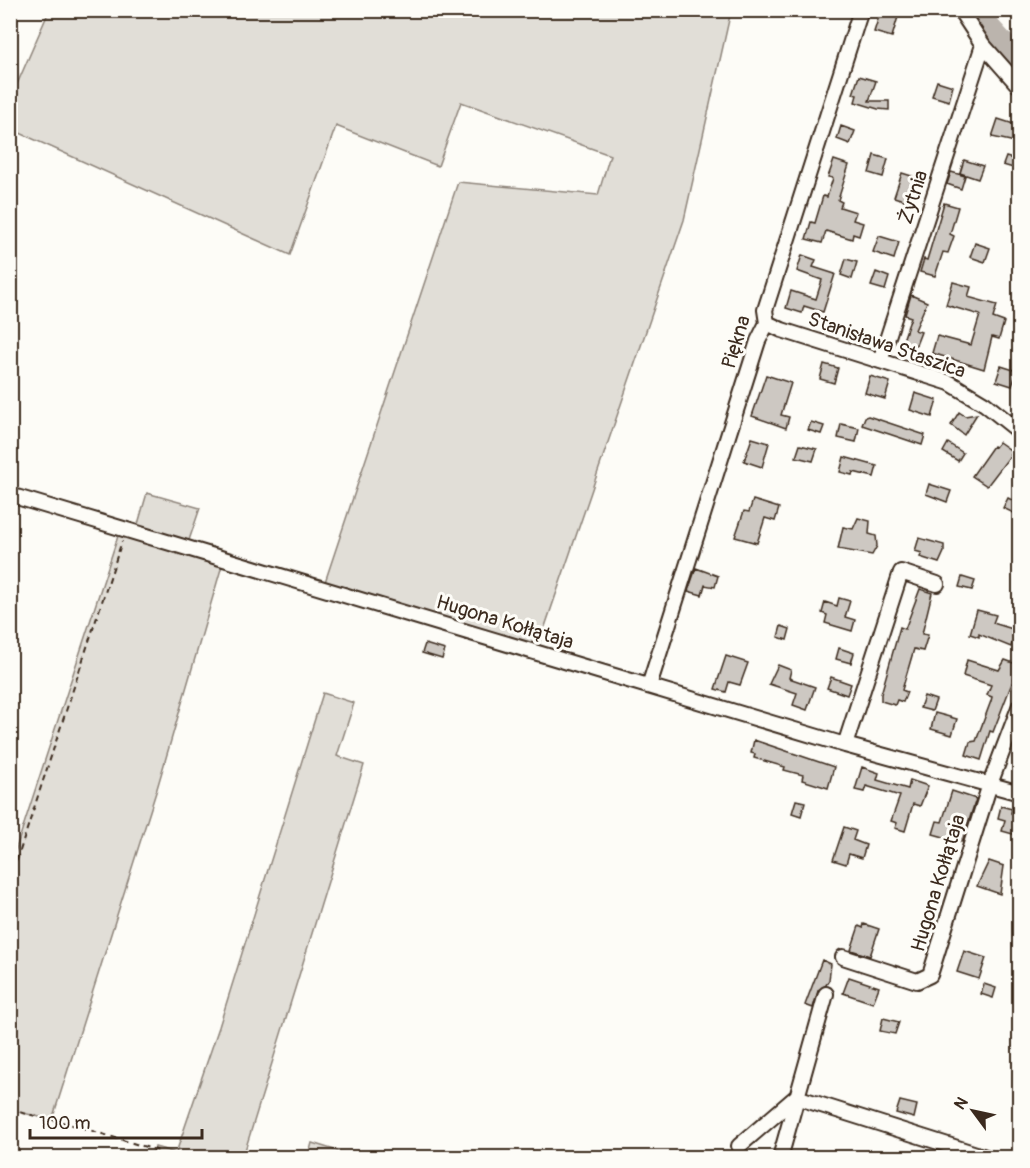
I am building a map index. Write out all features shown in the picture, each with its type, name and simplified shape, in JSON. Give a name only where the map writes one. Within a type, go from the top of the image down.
[{"type":"street","name":"Piękna","points":[[649,686],[758,341],[767,323],[765,310],[861,10]]},
{"type":"street","points":[[960,10],[983,45],[1020,87]]},
{"type":"street","name":"Żytnia","points":[[880,361],[983,45]]},
{"type":"street","name":"Stanisława Staszica","points":[[767,323],[950,383],[985,404],[1020,432]]},
{"type":"street","name":"Hugona Kołłątaja","points":[[10,495],[126,532],[270,572],[845,745],[1020,794]]},
{"type":"street","points":[[845,745],[901,572],[937,584]]},
{"type":"street","points":[[990,784],[1020,705]]},
{"type":"street","name":"Hugona Kołłątaja","points":[[843,957],[916,981],[930,975],[990,784]]},
{"type":"street","points":[[780,1158],[826,994]]},
{"type":"street","points":[[739,1146],[796,1097]]},
{"type":"street","points":[[796,1097],[988,1158]]},
{"type":"path","points":[[10,881],[126,532]]},
{"type":"path","points":[[10,1110],[159,1151],[157,1158]]},
{"type":"shaded area","points":[[49,11],[731,11],[684,220],[538,647],[324,585],[458,182],[598,195],[610,155],[461,102],[438,166],[336,126],[290,255],[11,129],[11,90],[14,91]]},
{"type":"shaded area","points":[[147,493],[200,508],[187,546],[136,531]]},
{"type":"shaded area","points":[[119,533],[223,562],[156,792],[52,1120],[11,1110],[11,864]]},
{"type":"shaded area","points":[[323,693],[354,703],[337,756],[364,765],[243,1157],[152,1157],[155,1147],[176,1153],[219,1027]]},
{"type":"shaded area","points":[[312,1143],[357,1157],[308,1157]]},
{"type":"building","points":[[881,10],[900,10],[892,37],[874,32]]},
{"type":"building","points":[[859,76],[876,81],[869,101],[889,101],[889,110],[855,102],[857,95],[853,94]]},
{"type":"building","points":[[937,81],[953,86],[949,101],[932,96]]},
{"type":"building","points":[[998,119],[1020,126],[1020,143],[992,137]]},
{"type":"building","points":[[841,126],[855,131],[850,144],[837,139]]},
{"type":"building","points":[[874,155],[888,159],[883,177],[869,173]]},
{"type":"building","points":[[1006,157],[1020,161],[1020,170],[1003,165]]},
{"type":"building","points":[[834,160],[849,165],[838,200],[842,202],[840,207],[856,212],[853,220],[863,223],[859,236],[853,234],[852,239],[826,231],[822,243],[806,239],[811,222],[815,223],[823,196],[827,197],[833,178],[828,177]]},
{"type":"building","points":[[964,160],[983,166],[978,179],[960,173]]},
{"type":"building","points":[[951,172],[965,176],[961,189],[947,184]]},
{"type":"building","points":[[902,173],[921,179],[913,203],[894,197]]},
{"type":"building","points":[[944,203],[958,207],[950,234],[954,236],[948,253],[943,252],[935,276],[920,272],[924,259],[927,260]]},
{"type":"building","points":[[879,236],[899,242],[894,259],[873,252]]},
{"type":"building","points":[[975,243],[990,248],[985,262],[970,257]]},
{"type":"building","points":[[802,255],[816,260],[813,267],[835,274],[823,312],[804,306],[802,313],[786,308],[791,291],[816,299],[822,280],[797,271]]},
{"type":"building","points":[[846,259],[857,262],[852,279],[841,275]]},
{"type":"building","points":[[876,272],[889,277],[885,290],[871,286]]},
{"type":"building","points":[[953,282],[971,287],[968,297],[997,305],[993,318],[1004,322],[999,339],[992,337],[984,369],[932,353],[937,336],[971,345],[980,315],[946,305]]},
{"type":"building","points":[[911,295],[927,302],[915,330],[921,332],[916,345],[902,343],[911,317],[905,315]]},
{"type":"building","points":[[824,364],[838,368],[834,383],[820,379]]},
{"type":"building","points":[[1001,366],[1017,371],[1012,386],[996,381]]},
{"type":"building","points":[[766,375],[791,383],[781,415],[789,417],[786,428],[752,416]]},
{"type":"building","points":[[870,376],[890,382],[885,399],[865,393]]},
{"type":"building","points":[[915,393],[937,400],[932,417],[910,410]]},
{"type":"building","points":[[959,412],[965,416],[977,414],[964,435],[951,425]]},
{"type":"building","points":[[868,416],[925,435],[922,445],[862,425],[865,417]]},
{"type":"building","points":[[811,422],[824,426],[821,434],[808,430]]},
{"type":"building","points":[[841,424],[859,428],[856,442],[838,438]]},
{"type":"building","points":[[752,438],[769,443],[762,467],[744,461]]},
{"type":"building","points":[[999,442],[1013,452],[987,486],[972,476],[993,446],[995,447]]},
{"type":"building","points":[[948,443],[963,453],[958,461],[943,452]]},
{"type":"building","points":[[800,445],[817,449],[813,461],[796,457]]},
{"type":"building","points":[[844,457],[877,466],[874,477],[853,472],[852,475],[840,472]]},
{"type":"building","points":[[929,484],[951,491],[947,502],[926,494]]},
{"type":"building","points":[[1008,498],[1020,504],[1020,516],[1003,508]]},
{"type":"building","points":[[753,500],[779,508],[775,521],[765,518],[757,543],[735,537],[744,511],[749,512]]},
{"type":"building","points":[[858,518],[870,521],[869,534],[876,536],[877,546],[872,555],[838,549],[843,527],[853,529]]},
{"type":"building","points":[[919,538],[944,545],[944,552],[939,563],[920,557],[922,553],[915,551]]},
{"type":"building","points":[[696,568],[718,576],[715,587],[705,585],[702,595],[688,591]]},
{"type":"building","points":[[962,577],[975,581],[972,590],[959,587]]},
{"type":"building","points":[[920,589],[932,593],[922,634],[928,635],[923,651],[914,649],[902,690],[907,692],[903,702],[897,700],[895,705],[881,701],[881,694],[900,627],[905,629]]},
{"type":"building","points":[[839,598],[850,601],[845,617],[855,620],[852,631],[825,623],[827,615],[822,613],[825,602],[837,606]]},
{"type":"building","points":[[977,610],[996,615],[993,623],[1016,630],[1011,647],[979,634],[979,637],[970,634]]},
{"type":"building","points":[[781,626],[790,629],[787,640],[778,637]]},
{"type":"building","points":[[425,644],[445,650],[442,659],[422,653]]},
{"type":"building","points":[[839,648],[854,653],[851,663],[836,659]]},
{"type":"building","points":[[726,656],[748,663],[740,685],[729,682],[726,692],[715,689]]},
{"type":"building","points":[[967,660],[999,670],[1005,660],[1019,665],[993,732],[990,731],[981,760],[966,755],[970,742],[976,741],[991,701],[992,697],[987,695],[991,685],[963,676]]},
{"type":"building","points":[[778,665],[791,670],[789,678],[815,687],[807,710],[793,705],[797,693],[769,684]]},
{"type":"building","points":[[831,677],[851,684],[847,695],[827,688]]},
{"type":"building","points":[[924,696],[936,700],[932,711],[920,708]]},
{"type":"building","points":[[935,713],[957,719],[952,735],[931,729]]},
{"type":"building","points":[[754,740],[834,767],[828,788],[802,780],[803,775],[784,770],[785,767],[754,758],[755,754],[751,753]]},
{"type":"building","points":[[862,767],[879,773],[877,780],[908,789],[910,780],[928,786],[920,806],[913,804],[905,831],[895,828],[897,823],[891,821],[900,796],[866,786],[864,792],[855,790]]},
{"type":"building","points":[[952,791],[976,799],[962,842],[933,834],[937,821],[942,822]]},
{"type":"building","points":[[796,800],[805,802],[801,816],[792,813]]},
{"type":"building","points":[[1001,806],[1012,809],[1011,813],[1020,817],[1020,836],[1002,831],[1005,820],[998,818]]},
{"type":"building","points":[[844,827],[856,831],[853,840],[866,845],[862,858],[849,854],[846,864],[833,860]]},
{"type":"building","points":[[989,861],[1004,866],[1000,894],[977,886]]},
{"type":"building","points":[[864,924],[879,929],[870,956],[851,950],[859,926],[863,928]]},
{"type":"building","points":[[964,951],[986,958],[979,979],[957,972]]},
{"type":"building","points":[[822,960],[831,964],[829,980],[818,991],[813,1008],[805,1005]]},
{"type":"building","points":[[849,977],[879,987],[873,1003],[843,993]]},
{"type":"building","points":[[984,984],[996,988],[993,998],[981,994]]},
{"type":"building","points":[[883,1018],[899,1022],[895,1034],[880,1031]]},
{"type":"building","points":[[900,1101],[917,1105],[914,1118],[896,1113]]},
{"type":"waterway","points":[[975,10],[1020,61]]}]
